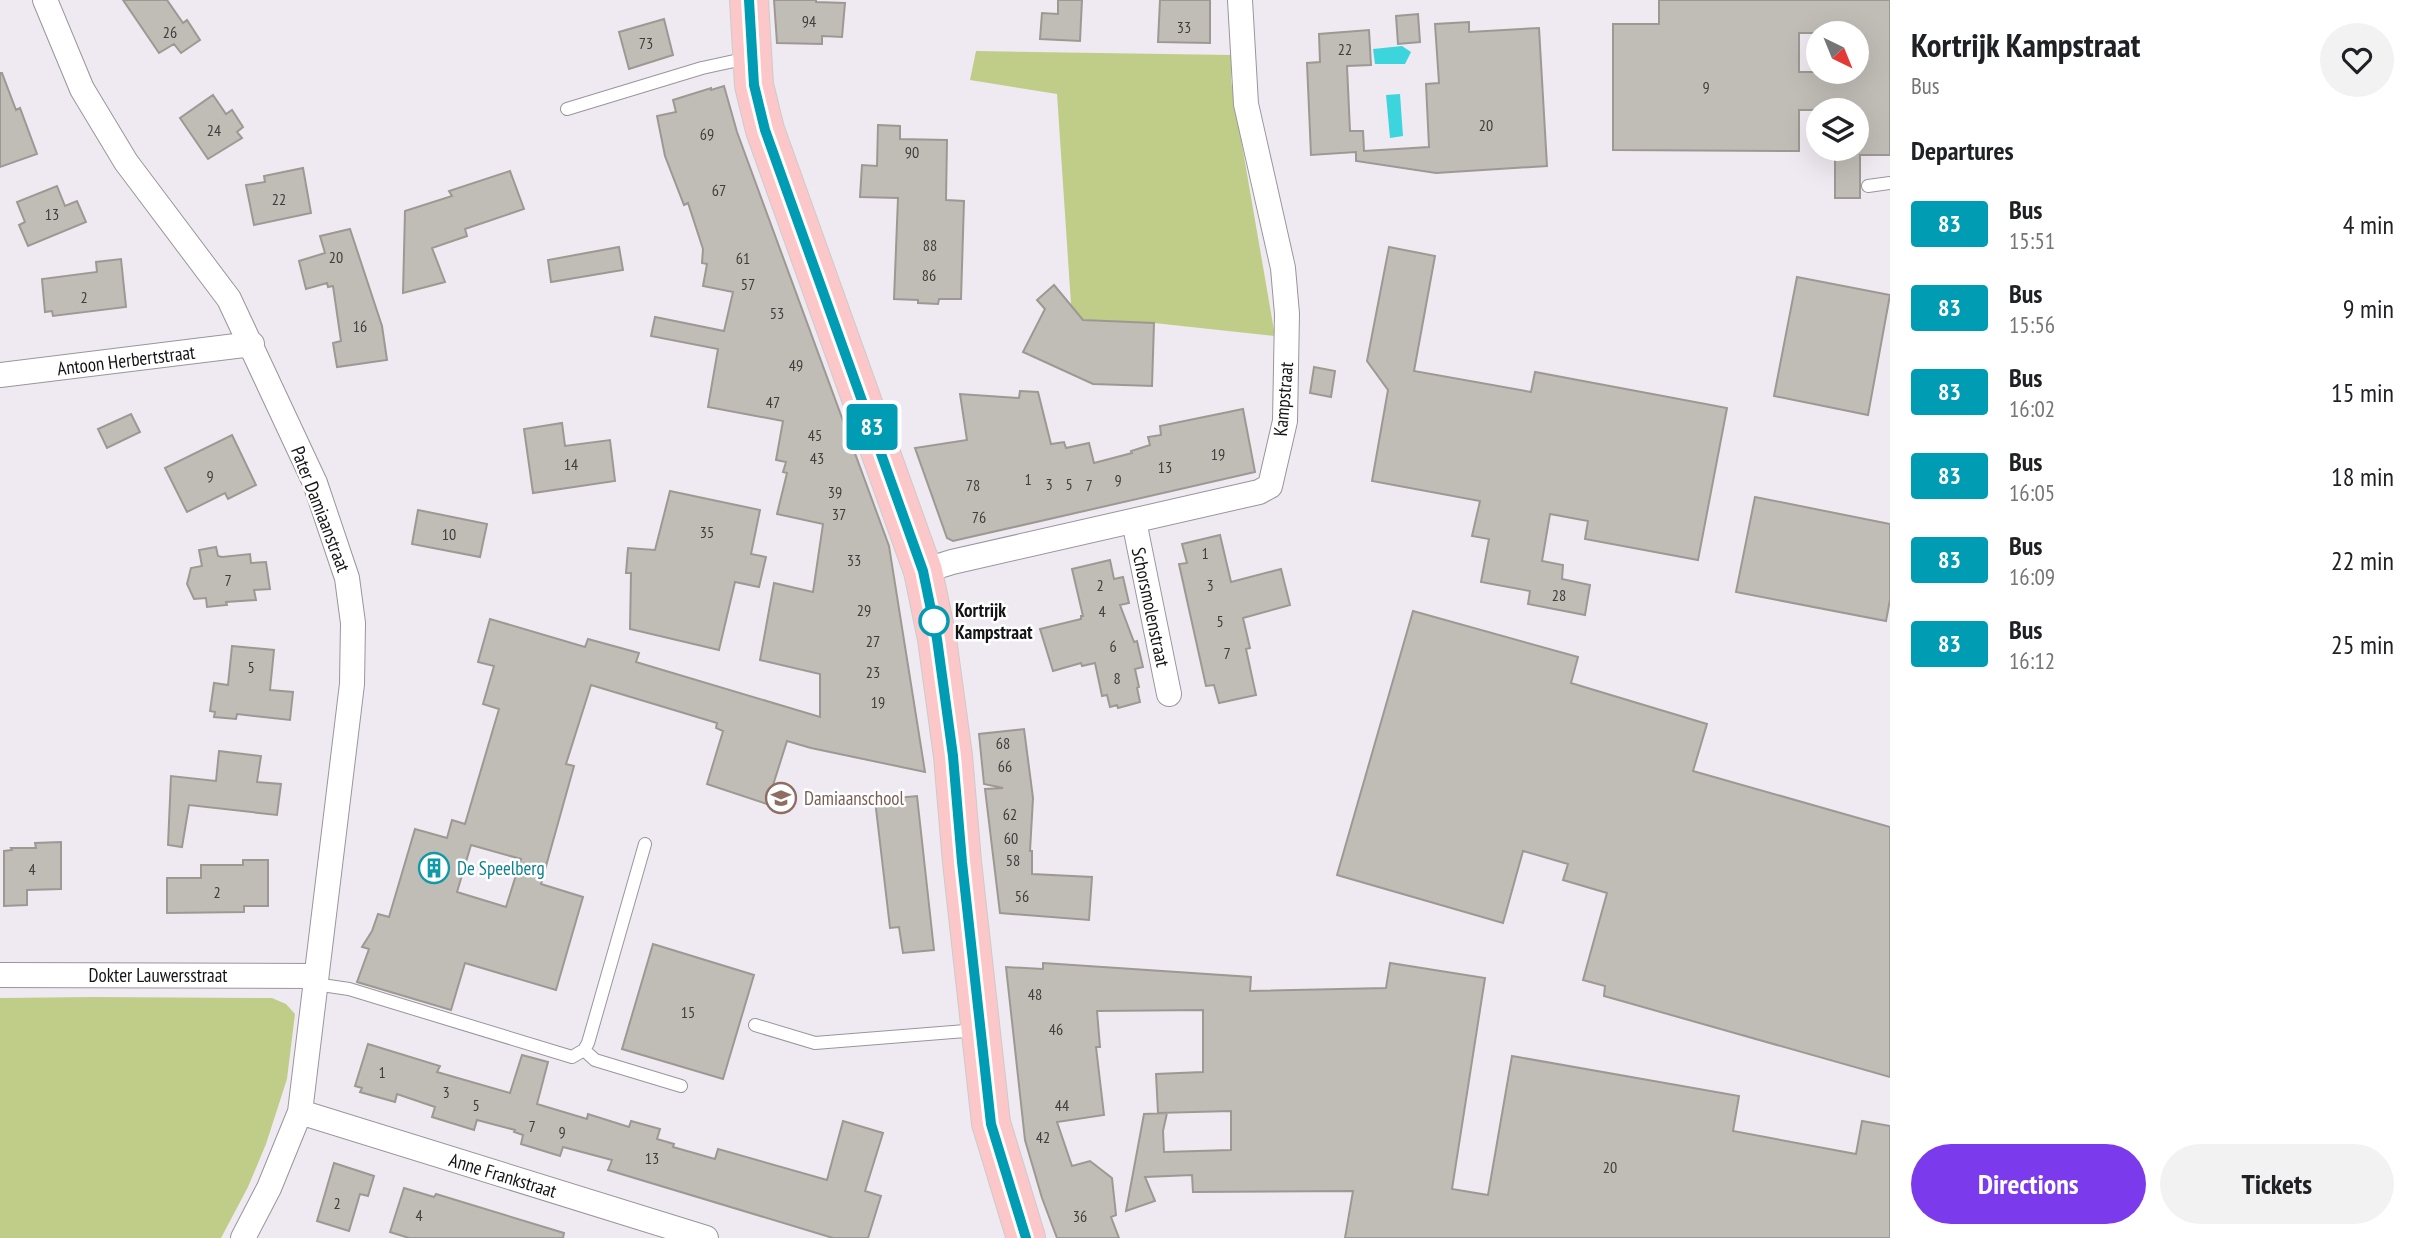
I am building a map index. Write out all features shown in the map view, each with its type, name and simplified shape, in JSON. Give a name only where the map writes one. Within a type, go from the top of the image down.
[{"type":"main road","points":[[749,0],[754,85],[765,130],[923,571],[937,639],[953,756],[991,1124],[1026,1238]]},
{"type":"street","name":"Pater Damiaanstraat","points":[[45,0],[88,99],[126,162],[229,299],[316,483],[347,578],[353,623],[352,684],[300,1112],[269,1188],[243,1238]]},
{"type":"street","name":"Kampstraat","points":[[923,571],[952,562],[1259,492],[1270,486],[1286,421],[1287,314],[1283,268],[1246,104],[1240,0]]},
{"type":"street","name":"Antoon Herbertstraat","points":[[0,375],[252,344]]},
{"type":"street","name":"Schorsmolenstraat","points":[[1133,521],[1169,694]]},
{"type":"street","name":"Dokter Lauwersstraat","points":[[0,975],[316,980]]},
{"type":"street","name":"Anne Frankstraat","points":[[300,1112],[706,1238]]},
{"type":"lane","points":[[567,109],[702,68],[752,57]]},
{"type":"lane","points":[[1868,186],[1890,183]]},
{"type":"lane","points":[[316,980],[572,1057],[584,1050],[588,1043],[645,844]]},
{"type":"lane","points":[[755,1025],[816,1043],[982,1030]]},
{"type":"lane","points":[[584,1050],[595,1060],[681,1086]]},
{"type":"green space","points":[[976,51],[1232,55],[1231,81],[1275,336],[1154,323],[1072,319],[1057,94],[970,80]]},
{"type":"green space","points":[[0,998],[272,998],[286,1004],[295,1014],[287,1079],[266,1144],[248,1187],[221,1238],[0,1238]]},
{"type":"water","points":[[1402,46],[1411,52],[1405,64],[1375,64],[1373,49]]},
{"type":"water","points":[[1400,94],[1403,136],[1390,138],[1386,95]]},
{"type":"building","points":[[123,0],[167,0],[183,23],[187,20],[200,40],[181,53],[174,44],[159,53]]},
{"type":"building","points":[[774,0],[845,3],[842,37],[822,36],[822,44],[777,43]]},
{"type":"building","points":[[1058,0],[1082,0],[1080,41],[1040,39],[1042,13],[1058,14]]},
{"type":"building","points":[[1160,0],[1210,0],[1210,43],[1158,42]]},
{"type":"building","points":[[1659,0],[1890,0],[1890,155],[1869,155],[1869,98],[1806,98],[1806,110],[1799,110],[1799,151],[1613,150],[1613,24],[1659,24]]},
{"type":"building","points":[[1418,14],[1420,42],[1398,44],[1396,16]]},
{"type":"building","points":[[664,19],[673,55],[629,69],[619,32]]},
{"type":"building","points":[[1469,22],[1469,32],[1539,28],[1547,166],[1436,173],[1356,161],[1356,152],[1311,155],[1307,63],[1320,62],[1319,34],[1369,30],[1371,65],[1347,66],[1350,131],[1363,131],[1364,151],[1429,147],[1426,84],[1439,83],[1435,24]]},
{"type":"building","points":[[0,73],[16,110],[20,108],[37,154],[0,167]]},
{"type":"building","points":[[724,86],[737,132],[889,546],[925,772],[787,741],[767,804],[707,784],[723,731],[716,728],[717,723],[591,685],[566,764],[574,766],[541,884],[583,897],[556,990],[465,963],[451,1010],[357,982],[369,949],[362,947],[378,914],[389,917],[415,829],[447,838],[452,820],[465,824],[499,709],[483,704],[494,666],[478,662],[490,619],[585,647],[588,639],[639,653],[636,662],[820,717],[820,674],[760,660],[774,583],[813,592],[823,524],[777,514],[787,473],[783,472],[786,462],[776,460],[783,421],[708,407],[718,349],[651,336],[655,317],[724,331],[733,292],[703,286],[707,264],[702,263],[703,249],[688,203],[684,205],[665,156],[657,116],[676,112],[673,100]],"holes":[[[471,845],[521,859],[506,907],[457,892]]]},
{"type":"building","points":[[213,95],[226,114],[232,110],[243,127],[237,132],[242,138],[208,159],[180,118]]},
{"type":"building","points":[[878,125],[900,126],[900,139],[947,140],[946,200],[964,201],[961,299],[939,299],[938,304],[894,299],[898,198],[860,197],[862,165],[877,166]]},
{"type":"building","points":[[1835,161],[1860,161],[1860,198],[1835,198]]},
{"type":"building","points":[[303,168],[311,213],[254,225],[246,185],[265,182],[264,176]]},
{"type":"building","points":[[510,171],[524,209],[465,229],[467,236],[432,248],[445,282],[403,293],[405,211],[452,196],[449,191]]},
{"type":"building","points":[[57,186],[65,206],[77,201],[86,222],[28,246],[19,225],[25,222],[17,202]]},
{"type":"building","points":[[350,229],[382,326],[387,360],[337,367],[333,343],[341,341],[333,286],[328,287],[327,283],[306,289],[299,261],[325,253],[320,236]]},
{"type":"building","points":[[619,247],[623,270],[551,282],[548,260]]},
{"type":"building","points":[[1389,247],[1435,256],[1414,371],[1531,392],[1535,372],[1727,408],[1698,560],[1585,539],[1588,521],[1550,514],[1542,561],[1563,565],[1562,579],[1590,585],[1585,615],[1528,604],[1530,591],[1481,582],[1489,539],[1472,536],[1480,501],[1372,481],[1388,390],[1367,361]]},
{"type":"building","points":[[121,259],[126,307],[53,316],[52,311],[45,312],[42,279],[97,272],[96,262]]},
{"type":"building","points":[[1797,277],[1890,295],[1868,415],[1774,396]]},
{"type":"building","points":[[1054,285],[1083,320],[1154,323],[1152,386],[1093,384],[1023,352],[1045,309],[1037,300]]},
{"type":"building","points":[[1314,367],[1335,371],[1331,397],[1310,393]]},
{"type":"building","points":[[1020,391],[1038,392],[1051,444],[1064,442],[1066,448],[1089,443],[1094,463],[1132,453],[1131,451],[1150,445],[1148,437],[1161,435],[1160,426],[1243,409],[1255,472],[953,541],[947,538],[915,448],[967,440],[960,394],[1019,398]]},
{"type":"building","points":[[131,414],[140,432],[107,448],[98,429]]},
{"type":"building","points":[[562,423],[565,446],[610,440],[615,481],[533,493],[524,429]]},
{"type":"building","points":[[232,435],[256,485],[228,499],[225,493],[187,512],[165,468]]},
{"type":"building","points":[[670,491],[760,510],[751,554],[766,557],[759,587],[735,582],[719,650],[630,629],[631,573],[626,573],[628,548],[655,550]]},
{"type":"building","points":[[1755,497],[1890,524],[1890,600],[1886,621],[1736,592]]},
{"type":"building","points":[[418,510],[487,524],[480,557],[412,544]]},
{"type":"building","points":[[1220,535],[1231,582],[1281,569],[1290,605],[1243,618],[1250,648],[1246,649],[1256,695],[1219,703],[1214,685],[1206,686],[1179,564],[1187,563],[1182,544]]},
{"type":"building","points":[[216,547],[218,556],[250,554],[251,563],[266,562],[270,589],[254,590],[256,600],[226,602],[227,605],[207,607],[206,598],[194,599],[187,584],[191,568],[202,566],[199,550]]},
{"type":"building","points":[[1110,560],[1114,579],[1123,577],[1129,603],[1120,605],[1134,642],[1137,641],[1143,667],[1135,669],[1140,702],[1118,708],[1117,705],[1110,707],[1107,695],[1102,696],[1095,663],[1082,666],[1081,663],[1053,671],[1040,629],[1081,619],[1083,616],[1072,569]]},
{"type":"building","points":[[1413,611],[1578,657],[1571,683],[1707,724],[1693,771],[1890,827],[1890,1077],[1604,996],[1605,986],[1583,980],[1607,893],[1563,880],[1568,864],[1523,851],[1503,923],[1337,875]]},
{"type":"building","points":[[232,646],[274,650],[270,690],[293,692],[290,720],[237,714],[236,719],[214,717],[215,712],[210,711],[214,683],[228,685]]},
{"type":"building","points":[[1024,729],[1033,798],[1030,851],[1032,874],[1092,877],[1089,920],[1000,913],[985,789],[1003,788],[984,784],[979,734]]},
{"type":"building","points":[[219,751],[261,756],[257,782],[281,784],[277,815],[189,805],[182,847],[168,845],[171,776],[216,781]]},
{"type":"building","points":[[917,796],[934,950],[903,953],[899,927],[890,928],[875,800]]},
{"type":"building","points":[[61,842],[61,889],[27,890],[27,905],[4,906],[4,851],[12,850],[11,848],[36,848],[35,843]]},
{"type":"building","points":[[243,860],[268,860],[268,906],[244,906],[244,912],[167,913],[167,878],[201,878],[201,865],[243,865]]},
{"type":"building","points":[[653,944],[754,975],[723,1079],[622,1049]]},
{"type":"building","points":[[1043,963],[1251,977],[1250,991],[1386,988],[1390,963],[1485,978],[1452,1189],[1488,1195],[1512,1056],[1739,1096],[1733,1131],[1856,1154],[1862,1121],[1890,1126],[1890,1238],[1345,1238],[1353,1191],[1193,1192],[1192,1175],[1145,1177],[1155,1201],[1126,1211],[1144,1114],[1167,1113],[1163,1131],[1164,1152],[1231,1150],[1231,1111],[1158,1113],[1156,1074],[1203,1072],[1203,1010],[1097,1011],[1100,1047],[1096,1047],[1104,1115],[1057,1122],[1072,1166],[1090,1161],[1112,1178],[1116,1215],[1111,1217],[1119,1238],[1057,1238],[1025,1140],[1006,967],[1043,969]]},
{"type":"building","points":[[368,1044],[440,1066],[437,1072],[510,1093],[522,1055],[548,1062],[537,1104],[587,1119],[588,1114],[629,1127],[631,1121],[660,1129],[657,1139],[674,1144],[673,1147],[715,1159],[718,1149],[827,1180],[843,1121],[883,1133],[865,1191],[881,1196],[868,1238],[833,1238],[608,1170],[612,1160],[563,1147],[560,1156],[521,1144],[523,1135],[514,1132],[515,1130],[477,1120],[474,1130],[432,1117],[435,1107],[397,1094],[395,1102],[360,1092],[362,1088],[355,1086]]},
{"type":"building","points":[[334,1163],[374,1176],[368,1196],[360,1194],[349,1231],[317,1221]]},
{"type":"building","points":[[404,1188],[434,1197],[436,1194],[564,1233],[563,1238],[409,1238],[390,1232]]},
{"type":"bus line","name":"83","points":[[749,0],[754,85],[765,130],[923,571],[937,639],[953,756],[991,1124],[1026,1238]]},
{"type":"place","name":"Kortrijk Kampstraat","points":[[934,621]]},
{"type":"place","name":"Damiaanschool","points":[[781,798]]},
{"type":"place","name":"De Speelberg","points":[[434,868]]}]
